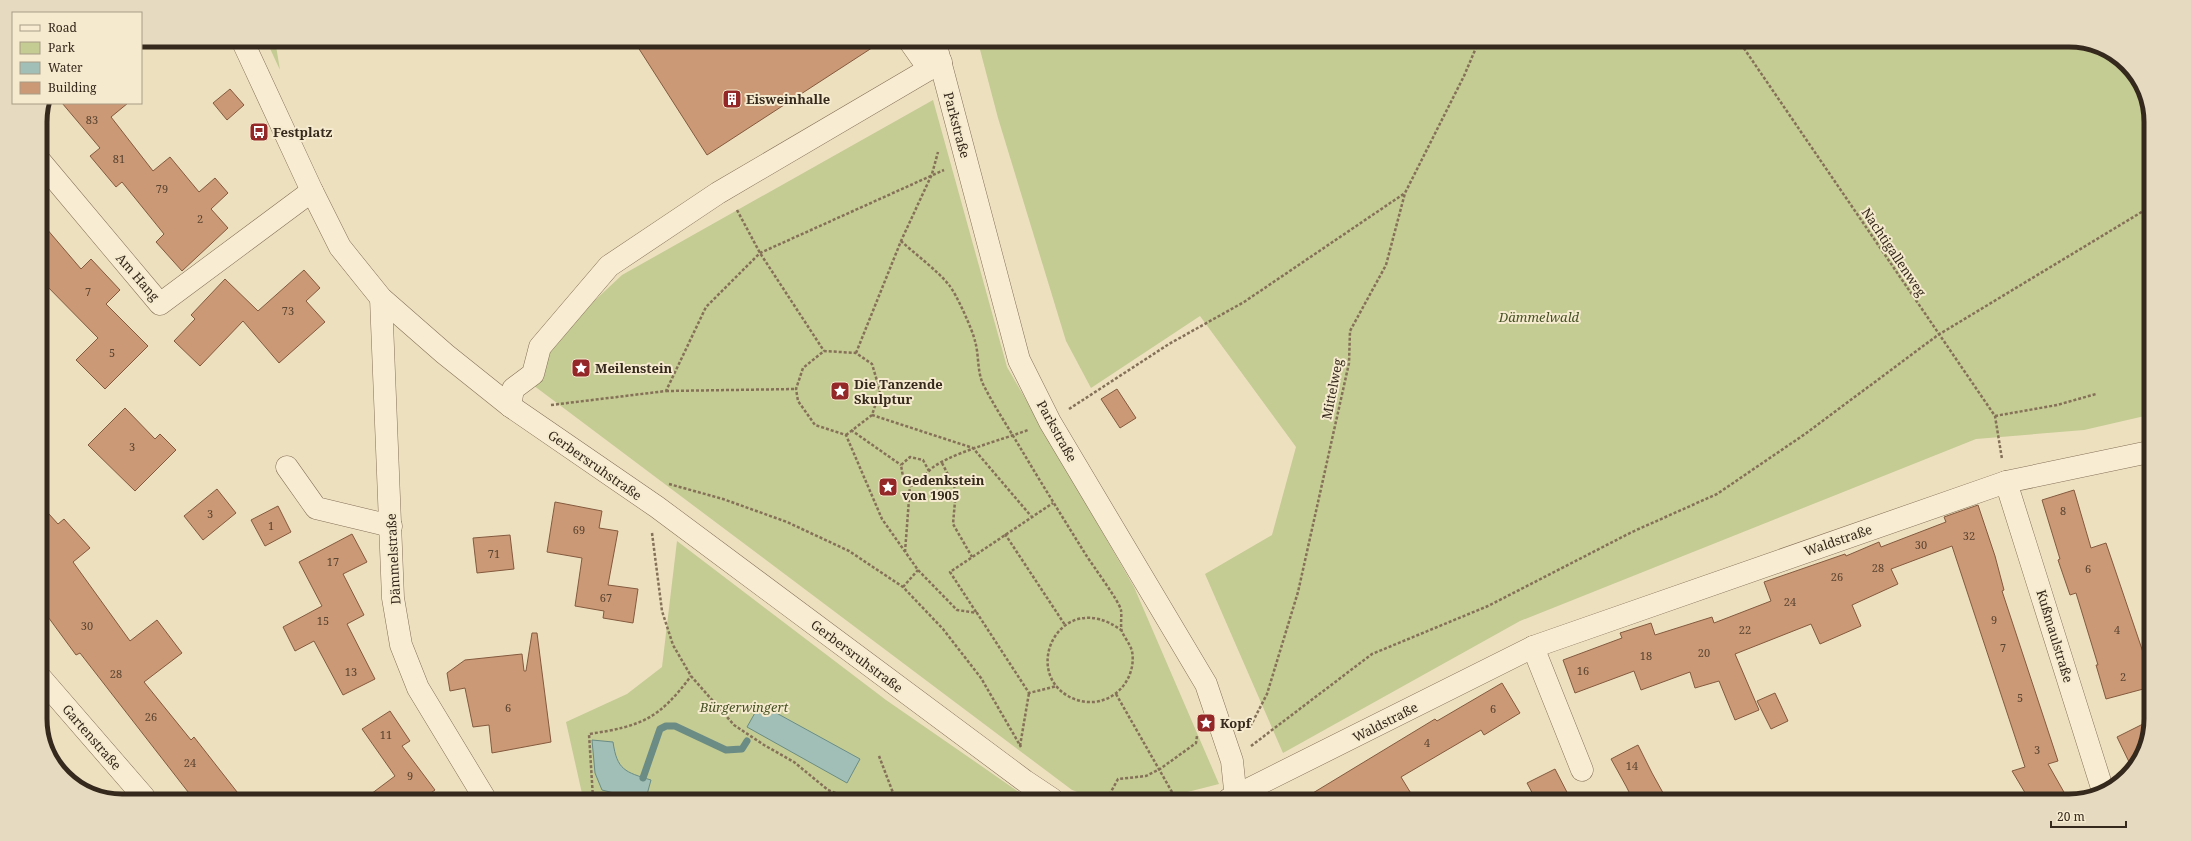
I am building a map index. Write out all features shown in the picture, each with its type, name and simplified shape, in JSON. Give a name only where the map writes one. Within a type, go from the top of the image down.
[{"type":"street","name":"Gerbersruhstraße","points":[[245,47],[312,191],[340,247],[381,298],[444,354],[510,406],[657,507],[1044,794]]},
{"type":"street","points":[[510,406],[513,389],[533,374],[540,347],[609,266],[718,193],[935,58],[918,47]]},
{"type":"street","name":"Parkstraße","points":[[935,58],[967,162],[1019,360],[1050,422],[1206,684],[1232,761],[1234,794]]},
{"type":"street","name":"Am Hang","points":[[47,169],[160,304],[312,191]]},
{"type":"street","name":"Dämmelstraße","points":[[381,298],[393,598],[401,646],[418,688],[482,794]]},
{"type":"street","name":"Waldstraße","points":[[1242,794],[1533,647],[2006,482],[2144,453]]},
{"type":"street","points":[[287,468],[316,508],[391,526]]},
{"type":"street","name":"Kußmaulstraße","points":[[2006,482],[2102,786]]},
{"type":"street","points":[[1533,647],[1582,770]]},
{"type":"street","name":"Gartenstraße","points":[[47,685],[141,794]]},
{"type":"path","name":"Mittelweg","points":[[1224,739],[1250,727],[1267,694],[1298,592],[1349,363],[1350,331],[1386,265],[1405,193],[1464,76],[1476,47]]},
{"type":"path","name":"Nachtigallenweg","points":[[1744,47],[1938,335],[1995,416],[2006,482]]},
{"type":"path","points":[[856,353],[901,241],[932,174],[940,145]]},
{"type":"path","points":[[666,391],[706,307],[760,253],[932,174],[967,162]]},
{"type":"path","points":[[1050,422],[1169,344],[1244,302],[1405,193]]},
{"type":"path","points":[[737,210],[760,253],[824,351]]},
{"type":"path","points":[[1232,761],[1372,654],[1488,606],[1632,532],[1718,494],[1805,434],[1938,335],[2144,211]]},
{"type":"path","points":[[901,241],[950,285],[975,339],[982,382],[1053,503],[1121,609],[1121,630]]},
{"type":"path","points":[[846,435],[872,415],[880,391],[872,364],[856,353],[824,351],[803,368],[796,389],[798,401],[814,425],[846,435],[882,519],[918,570],[957,610],[977,613]]},
{"type":"path","points":[[510,406],[536,407],[666,391],[796,389]]},
{"type":"path","points":[[1995,416],[2057,405],[2096,394]]},
{"type":"path","points":[[872,415],[973,448],[1032,516]]},
{"type":"path","points":[[851,430],[900,465],[903,477],[910,486],[905,552]]},
{"type":"path","points":[[910,486],[922,482],[929,471],[942,463],[973,448],[1013,436]]},
{"type":"path","points":[[900,465],[910,457],[923,460],[929,471]]},
{"type":"path","points":[[942,463],[956,490],[953,524],[972,557]]},
{"type":"path","points":[[667,484],[723,499],[786,522],[849,551],[903,587],[943,629],[981,678],[1020,746],[1025,762],[1025,781]]},
{"type":"path","points":[[1020,746],[1029,693],[950,572],[1053,503]]},
{"type":"path","points":[[657,507],[652,523],[654,558],[662,611],[673,645],[691,676],[734,724],[764,746],[794,762],[828,790],[838,794]]},
{"type":"path","points":[[1005,534],[1065,625]]},
{"type":"path","points":[[903,587],[918,570]]},
{"type":"path","points":[[1081,618],[1096,618],[1111,623],[1121,630],[1132,651],[1132,666],[1128,680],[1116,694],[1103,701],[1087,703],[1068,697],[1057,686],[1050,673],[1047,656],[1055,636],[1065,625],[1081,618]]},
{"type":"path","points":[[593,794],[589,734],[623,729],[648,719],[673,699],[691,676]]},
{"type":"path","points":[[1029,693],[1057,686]]},
{"type":"path","points":[[1116,694],[1173,794]]},
{"type":"path","points":[[1110,794],[1118,780],[1146,776],[1160,769],[1196,743],[1198,728]]},
{"type":"path","points":[[879,756],[893,794]]},
{"type":"green space","points":[[269,47],[276,47],[280,70]]},
{"type":"green space","name":"Dämmelwald","points":[[979,47],[2084,48],[2115,62],[2129,76],[2134,84],[2143,107],[2144,416],[2084,430],[1976,439],[1520,621],[1283,753],[1205,574],[1272,535],[1296,447],[1200,316],[1091,388],[1066,341],[998,118]]},
{"type":"green space","points":[[933,100],[1007,367],[1134,587],[1219,784],[1180,794],[1083,794],[1072,790],[517,373],[622,275]]},
{"type":"green space","name":"Bürgerwingert","points":[[677,541],[886,700],[1022,794],[582,794],[566,722],[627,694],[662,667]]},
{"type":"water","points":[[760,704],[860,759],[847,783],[747,727]]},
{"type":"water","points":[[592,740],[613,742],[617,759],[624,768],[635,775],[651,780],[647,794],[618,794],[602,790],[595,773]]},
{"type":"building","name":"Eisweinhalle","points":[[638,47],[873,47],[707,155]]},
{"type":"building","points":[[230,89],[244,105],[227,120],[213,103]]},
{"type":"building","points":[[63,104],[127,104],[111,117],[153,171],[170,157],[199,192],[215,178],[228,193],[211,209],[228,228],[182,271],[156,242],[164,234],[122,182],[116,187],[90,156],[100,148]]},
{"type":"building","points":[[47,229],[81,269],[91,259],[120,290],[106,304],[148,346],[105,389],[76,360],[98,338],[47,286]]},
{"type":"building","points":[[304,270],[320,288],[306,301],[325,322],[279,363],[243,321],[200,366],[174,341],[195,319],[191,315],[225,279],[258,311]]},
{"type":"building","points":[[1117,389],[1136,418],[1120,428],[1101,399]]},
{"type":"building","points":[[125,408],[155,439],[160,434],[176,450],[135,491],[88,445]]},
{"type":"building","points":[[217,489],[236,513],[203,540],[184,516]]},
{"type":"building","points":[[2074,490],[2091,548],[2106,543],[2144,655],[2144,689],[2106,699],[2096,665],[2098,665],[2076,593],[2070,595],[2058,560],[2060,559],[2042,500]]},
{"type":"building","points":[[555,502],[602,511],[599,528],[618,531],[608,585],[638,589],[633,623],[603,618],[604,611],[575,606],[582,558],[547,552]]},
{"type":"building","points":[[1978,505],[1995,556],[2004,590],[2002,591],[2058,761],[2048,764],[2065,794],[2026,794],[2012,771],[2025,767],[1952,546],[1891,569],[1898,584],[1852,605],[1861,626],[1820,644],[1811,624],[1735,654],[1759,710],[1735,720],[1719,681],[1695,688],[1690,672],[1641,690],[1634,671],[1575,693],[1563,660],[1622,638],[1620,633],[1651,623],[1655,635],[1712,617],[1714,623],[1771,601],[1764,582],[1845,554],[1846,556],[1879,542],[1881,547],[1946,522],[1944,517]]},
{"type":"building","points":[[278,506],[291,532],[265,546],[251,520]]},
{"type":"building","points":[[47,512],[58,524],[64,519],[90,548],[73,562],[130,641],[157,620],[182,653],[144,682],[191,740],[194,737],[239,794],[190,794],[80,653],[76,655],[47,616]]},
{"type":"building","points":[[352,534],[367,562],[343,574],[364,615],[347,624],[375,679],[343,695],[314,641],[295,651],[283,627],[322,606],[299,562]]},
{"type":"building","points":[[510,535],[514,569],[477,573],[473,538]]},
{"type":"building","points":[[532,633],[537,633],[551,742],[492,753],[489,725],[473,727],[465,688],[450,691],[447,673],[465,660],[522,654],[524,671],[526,671]]},
{"type":"building","points":[[1502,683],[1520,713],[1484,735],[1481,730],[1401,777],[1411,794],[1311,794],[1435,719],[1437,721]]},
{"type":"building","points":[[1775,693],[1788,721],[1771,729],[1757,701]]},
{"type":"building","points":[[390,711],[410,741],[402,746],[435,790],[429,794],[371,794],[395,776],[362,729]]},
{"type":"building","points":[[2144,724],[2140,743],[2130,764],[2117,737]]},
{"type":"building","points":[[1638,745],[1664,794],[1630,794],[1611,759]]},
{"type":"building","points":[[1555,769],[1568,794],[1533,794],[1527,783]]},
{"type":"waterway","points":[[643,778],[660,729],[666,726],[675,726],[726,750],[742,749],[747,741]]},
{"type":"place","name":"Eisweinhalle","points":[[732,99]]},
{"type":"place","name":"Festplatz","points":[[259,132]]},
{"type":"place","name":"Meilenstein","points":[[581,368]]},
{"type":"place","name":"Die Tanzende Skulptur","points":[[840,391]]},
{"type":"place","name":"Gedenkstein von 1905","points":[[888,487]]},
{"type":"place","name":"Kopf","points":[[1206,723]]}]
